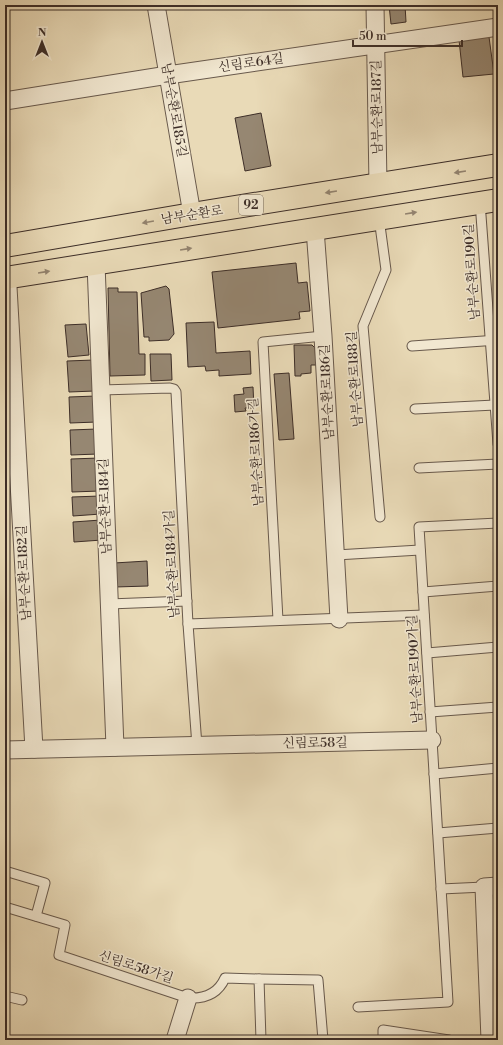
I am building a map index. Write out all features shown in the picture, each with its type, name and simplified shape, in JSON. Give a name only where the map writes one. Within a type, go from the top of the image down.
[{"type":"main road","name":"남부순환로","points":[[5,246],[192,214],[498,165]]},
{"type":"main road","points":[[9,282],[96,264],[489,201]]},
{"type":"street","name":"남부순환로185길","points":[[156,5],[192,214]]},
{"type":"street","name":"남부순환로187길","points":[[375,5],[378,185]]},
{"type":"street","name":"신림로64길","points":[[5,101],[168,75],[498,27]]},
{"type":"street","name":"남부순환로186길","points":[[315,229],[323,336],[339,618]]},
{"type":"street","name":"남부순환로184길","points":[[96,264],[115,748]]},
{"type":"street","name":"남부순환로182길","points":[[9,282],[8,349],[34,749]]},
{"type":"street","name":"신림로58길","points":[[5,750],[432,740]]},
{"type":"street","points":[[490,1040],[491,887]]},
{"type":"street","points":[[175,1040],[188,998]]},
{"type":"lane","name":"남부순환로190길","points":[[489,201],[495,405],[498,444]]},
{"type":"lane","name":"남부순환로188길","points":[[380,218],[386,270],[363,326],[380,517]]},
{"type":"lane","name":"남부순환로186가길","points":[[278,620],[263,342],[323,336]]},
{"type":"lane","points":[[412,346],[494,340]]},
{"type":"lane","name":"남부순환로184가길","points":[[100,390],[170,388],[174,389],[176,392],[188,624],[424,615]]},
{"type":"lane","points":[[415,408],[495,405]]},
{"type":"lane","points":[[419,468],[498,464]]},
{"type":"lane","name":"남부순환로190가길","points":[[358,1006],[448,1002],[419,527],[498,523]]},
{"type":"lane","points":[[336,555],[420,550]]},
{"type":"lane","points":[[423,592],[498,586]]},
{"type":"lane","points":[[109,604],[187,601]]},
{"type":"lane","points":[[188,624],[197,746]]},
{"type":"lane","points":[[427,653],[498,647]]},
{"type":"lane","points":[[430,712],[498,707]]},
{"type":"lane","points":[[434,774],[498,768]]},
{"type":"lane","points":[[438,833],[498,828]]},
{"type":"lane","points":[[5,871],[45,883],[36,916]]},
{"type":"lane","points":[[441,889],[491,887]]},
{"type":"lane","name":"신림로58가길","points":[[5,907],[65,925],[60,956],[188,998],[201,998],[214,993],[219,989],[226,978],[318,980],[323,1040]]},
{"type":"lane","points":[[259,979],[261,1040]]},
{"type":"lane","points":[[5,996],[22,1000]]},
{"type":"lane","points":[[383,1040],[383,1030],[449,1040]]},
{"type":"building","points":[[389,5],[405,5],[406,22],[391,24]]},
{"type":"building","points":[[489,37],[494,74],[463,77],[459,40]]},
{"type":"building","points":[[261,113],[271,166],[245,171],[235,118]]},
{"type":"building","points":[[296,263],[298,283],[307,282],[310,311],[299,312],[300,319],[218,328],[212,272]]},
{"type":"building","points":[[166,286],[169,289],[174,334],[169,340],[149,341],[149,337],[144,337],[141,293]]},
{"type":"building","points":[[108,288],[118,288],[118,292],[137,292],[139,354],[145,354],[145,375],[110,376]]},
{"type":"building","points":[[214,322],[216,353],[250,351],[251,374],[219,376],[219,370],[206,371],[205,366],[188,367],[186,323]]},
{"type":"building","points":[[86,324],[89,355],[68,357],[65,325]]},
{"type":"building","points":[[294,345],[312,345],[315,348],[316,365],[311,365],[311,373],[295,376]]},
{"type":"building","points":[[150,354],[171,354],[172,380],[151,381]]},
{"type":"building","points":[[94,360],[95,391],[69,392],[67,361]]},
{"type":"building","points":[[289,373],[294,439],[279,440],[274,374]]},
{"type":"building","points":[[253,387],[254,408],[245,408],[246,411],[235,412],[234,395],[244,394],[243,388]]},
{"type":"building","points":[[96,396],[97,422],[70,423],[69,397]]},
{"type":"building","points":[[97,429],[98,454],[71,455],[70,430]]},
{"type":"building","points":[[99,458],[100,491],[72,492],[71,459]]},
{"type":"building","points":[[100,496],[101,514],[73,516],[72,497]]},
{"type":"building","points":[[101,520],[102,540],[74,542],[73,522]]},
{"type":"building","points":[[147,561],[148,586],[115,587],[114,563]]}]
